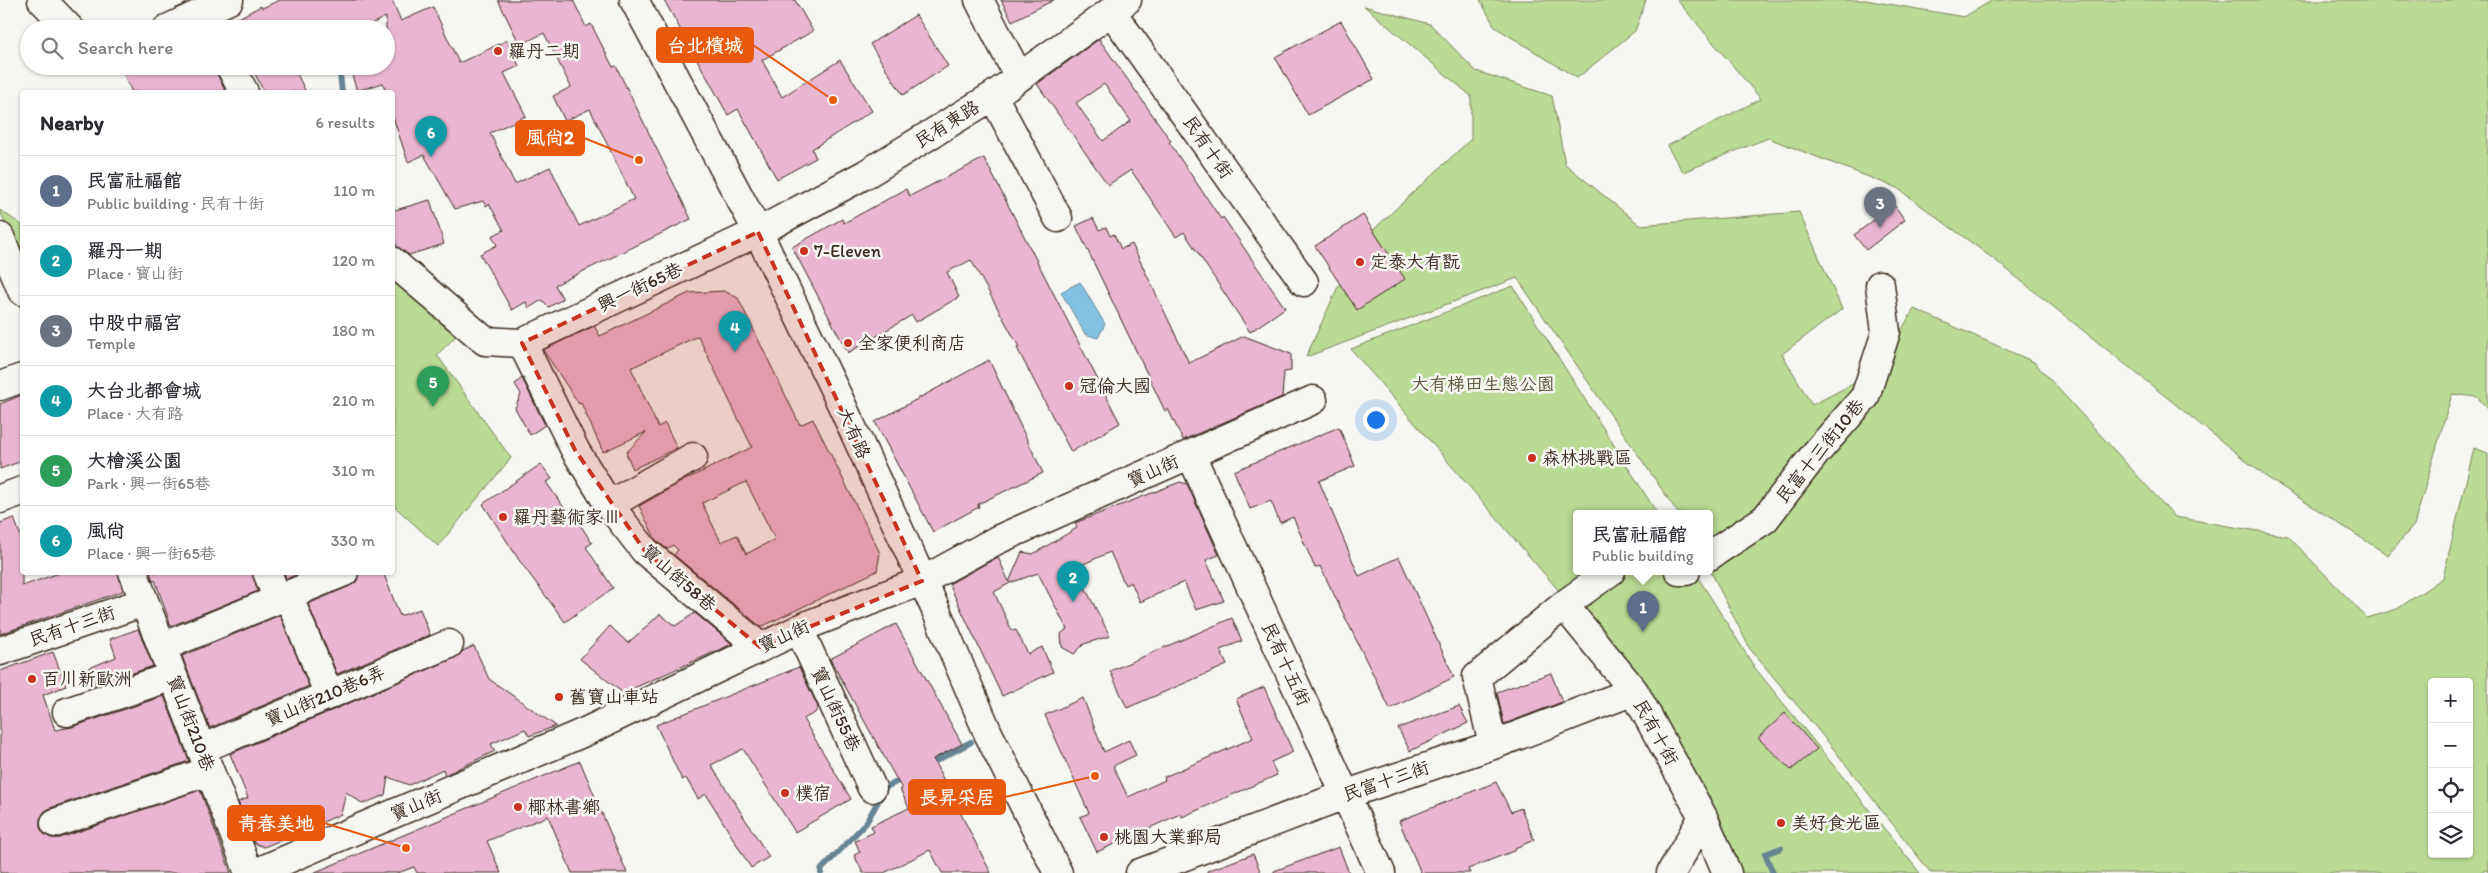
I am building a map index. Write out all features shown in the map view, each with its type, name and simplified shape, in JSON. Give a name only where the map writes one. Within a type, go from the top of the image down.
[{"type":"street","points":[[42,0],[61,20]]},
{"type":"street","points":[[187,20],[229,0]]},
{"type":"street","name":"大有路","points":[[634,0],[758,232],[840,401],[922,580],[988,733],[1058,873]]},
{"type":"street","points":[[979,0],[1019,77]]},
{"type":"street","name":"民有東路","points":[[758,232],[866,174],[993,96],[1119,5]]},
{"type":"street","name":"民有十街","points":[[1119,5],[1304,282]]},
{"type":"street","points":[[235,75],[243,90]]},
{"type":"street","points":[[993,96],[1058,218]]},
{"type":"street","name":"興一街65巷","points":[[395,264],[485,341],[522,343],[758,232]]},
{"type":"street","points":[[0,236],[20,286]]},
{"type":"street","name":"民富十三街10巷","points":[[1713,553],[1765,520],[1815,454],[1865,397],[1886,332],[1880,285]]},
{"type":"street","points":[[0,298],[20,292]]},
{"type":"street","name":"寶山街58巷","points":[[522,343],[575,450],[609,505],[645,551],[760,647]]},
{"type":"street","points":[[0,386],[20,379]]},
{"type":"street","name":"寶山街","points":[[255,873],[587,731],[798,629],[922,580],[997,540],[1313,400]]},
{"type":"street","name":"民有十五街","points":[[1190,455],[1381,873]]},
{"type":"street","points":[[609,505],[693,457]]},
{"type":"street","points":[[0,499],[20,492]]},
{"type":"street","name":"寶山街210巷","points":[[134,575],[249,873]]},
{"type":"street","points":[[269,575],[283,597],[329,695]]},
{"type":"street","points":[[162,647],[337,575]]},
{"type":"street","points":[[1493,745],[1477,677],[1564,604],[1605,575]]},
{"type":"street","name":"民有十三街","points":[[0,651],[144,602]]},
{"type":"street","name":"民有十街","points":[[1564,604],[1634,691],[1703,817],[1727,873]]},
{"type":"street","name":"寶山街55巷","points":[[798,629],[872,788]]},
{"type":"street","name":"寶山街210巷6弄","points":[[55,823],[205,760],[329,695],[449,644]]},
{"type":"street","points":[[67,712],[173,676]]},
{"type":"street","name":"民富十三街","points":[[1140,873],[1346,794],[1493,745],[1634,691]]},
{"type":"street","points":[[1671,873],[1703,817]]},
{"type":"highlighted area","points":[[758,232],[922,581],[760,647],[645,551],[575,450],[522,343]]},
{"type":"green space","points":[[1480,0],[1646,0],[1635,31],[1577,78],[1495,27]]},
{"type":"green space","points":[[1677,0],[1865,0],[1964,17],[1993,0],[2488,0],[2488,409],[2477,397],[2452,394],[2414,525],[2388,555],[2265,476],[1995,260],[1897,188],[1768,138],[1683,172],[1667,146],[1761,99]]},
{"type":"green space","points":[[1364,6],[1430,24],[1476,71],[1552,96],[1565,164],[1640,225],[1799,212],[1842,309],[1782,354],[1812,405],[1876,372],[1914,309],[2034,362],[2175,517],[2288,536],[2367,618],[2397,609],[2443,578],[2474,448],[2488,453],[2488,872],[2486,870],[2479,873],[1931,873],[1828,742],[1750,649],[1713,575],[1713,510],[1676,510],[1517,278],[1306,357],[1357,245],[1471,139],[1471,96]]},
{"type":"green space","points":[[0,211],[20,224],[20,257]]},
{"type":"green space","points":[[395,277],[459,333],[437,355],[511,458],[438,546],[395,507]]},
{"type":"green space","name":"大有梯田生態公園","points":[[1513,286],[1655,510],[1573,510],[1573,575],[1697,575],[1755,668],[1920,873],[1742,873],[1720,818],[1633,677],[1351,349]]},
{"type":"water","points":[[1080,282],[1105,324],[1098,338],[1085,334],[1061,292]]},
{"type":"building","points":[[280,0],[392,0],[401,21],[433,7],[459,63],[508,40],[519,66],[504,73],[526,116],[490,133],[515,184],[550,167],[579,226],[634,199],[590,109],[565,121],[553,96],[571,87],[544,33],[520,45],[498,0],[573,0],[586,27],[591,24],[613,67],[616,66],[691,219],[555,285],[563,299],[549,307],[542,300],[529,308],[526,302],[512,310],[480,254],[497,245],[492,236],[504,230],[489,204],[486,206],[483,201],[455,209],[424,155],[408,162],[395,123],[395,90],[385,90],[383,83],[357,90],[352,75],[395,75],[395,20],[386,20],[386,17],[380,20],[235,20],[261,6],[262,8]]},
{"type":"building","points":[[664,0],[795,0],[813,31],[762,60],[782,97],[840,60],[872,111],[812,149],[816,158],[777,179],[738,109],[728,115]]},
{"type":"building","points":[[1001,0],[1054,0],[1012,21]]},
{"type":"building","points":[[916,15],[948,66],[903,95],[870,44]]},
{"type":"building","points":[[1341,21],[1374,79],[1308,115],[1275,57]]},
{"type":"building","points":[[1099,39],[1171,141],[1169,142],[1221,219],[1223,217],[1285,308],[1250,332],[1184,232],[1176,237],[1131,170],[1108,185],[1037,84]],"holes":[[[1104,84],[1131,121],[1103,141],[1076,103]]]},
{"type":"building","points":[[124,75],[218,75],[225,90],[131,90]]},
{"type":"building","points":[[256,75],[298,75],[305,90],[263,90]]},
{"type":"building","points":[[984,158],[1120,423],[1071,452],[1017,348],[1019,347],[971,260],[947,272],[959,297],[916,322],[912,315],[848,353],[792,247],[842,219],[844,223],[906,189],[910,196]]},
{"type":"building","points":[[430,200],[444,244],[409,255],[397,247],[395,241],[395,210]]},
{"type":"building","points":[[1894,205],[1905,220],[1866,250],[1854,235]]},
{"type":"building","name":"定泰大有翫","points":[[1363,215],[1405,279],[1357,310],[1315,246]]},
{"type":"building","points":[[1093,218],[1099,230],[1106,227],[1110,236],[1114,234],[1121,249],[1132,244],[1189,363],[1244,336],[1291,354],[1291,371],[1284,372],[1282,397],[1183,440],[1168,409],[1165,411],[1076,226]]},
{"type":"building","points":[[724,291],[738,298],[800,425],[813,419],[880,553],[877,571],[761,627],[674,555],[678,550],[673,545],[667,549],[656,540],[639,506],[683,481],[752,447],[698,336],[631,368],[658,427],[665,423],[677,448],[633,469],[626,453],[646,432],[603,452],[581,403],[579,404],[543,350],[594,326],[600,336],[689,293]],"holes":[[[746,482],[775,539],[746,554],[737,535],[721,542],[702,503]]]},
{"type":"building","points":[[989,360],[1043,473],[978,504],[979,507],[933,532],[875,422]]},
{"type":"building","points":[[522,378],[545,425],[530,435],[515,408],[521,394],[515,384]]},
{"type":"building","points":[[20,396],[20,462],[0,469],[0,404]]},
{"type":"building","points":[[1339,427],[1355,466],[1319,481],[1359,576],[1399,557],[1454,677],[1390,709],[1320,566],[1315,568],[1293,517],[1280,523],[1271,501],[1250,509],[1234,471]]},
{"type":"building","points":[[541,464],[552,479],[546,482],[567,512],[570,509],[592,543],[586,547],[613,588],[565,622],[519,560],[483,504]]},
{"type":"building","points":[[1180,482],[1187,484],[1219,555],[1206,560],[1224,601],[1196,610],[1184,582],[1140,602],[1131,582],[1125,585],[1110,552],[1075,568],[1110,636],[1084,644],[1074,654],[1062,647],[1061,634],[1067,629],[1038,573],[1010,583],[994,592],[1012,631],[1016,630],[1028,654],[1042,647],[1053,672],[1002,696],[949,584],[998,557],[1009,582],[1022,552],[1033,554],[1077,528],[1075,523]]},
{"type":"building","points":[[14,518],[20,534],[20,575],[22,575],[22,586],[53,575],[119,575],[123,591],[0,634],[0,523]]},
{"type":"building","points":[[151,575],[253,575],[258,591],[171,626],[155,580],[153,581]]},
{"type":"building","points":[[285,575],[295,575],[286,579]]},
{"type":"building","points":[[358,575],[384,575],[400,616],[420,609],[430,635],[337,674],[308,604],[350,586],[357,581]]},
{"type":"building","points":[[695,613],[732,644],[623,693],[580,659],[610,626],[628,643],[660,614],[675,626]]},
{"type":"building","points":[[280,615],[309,686],[210,728],[182,656]]},
{"type":"building","points":[[1232,618],[1242,641],[1220,650],[1227,665],[1127,708],[1110,671]]},
{"type":"building","points":[[896,624],[962,744],[933,759],[991,873],[942,873],[930,850],[884,873],[863,873],[854,855],[860,852],[855,841],[874,832],[871,826],[909,808],[900,789],[902,789],[830,659]]},
{"type":"building","points":[[138,629],[153,666],[96,686],[89,668],[116,657],[110,639]]},
{"type":"building","points":[[474,646],[489,679],[556,726],[529,736],[525,729],[491,744],[495,751],[445,775],[443,769],[409,785],[388,777],[385,795],[363,804],[346,792],[341,814],[321,823],[303,811],[298,833],[264,847],[254,843],[238,802],[248,798],[230,754],[455,658],[463,651]]},
{"type":"building","points":[[53,652],[66,686],[43,695],[55,730],[72,727],[164,696],[189,761],[50,808],[44,812],[40,819],[40,828],[44,834],[51,838],[60,838],[200,790],[231,873],[0,873],[0,671]]},
{"type":"building","points":[[799,667],[818,707],[815,713],[803,719],[851,799],[795,832],[743,749],[711,765],[769,857],[751,868],[706,794],[698,799],[686,778],[682,780],[656,725]]},
{"type":"building","points":[[1551,673],[1562,702],[1504,724],[1497,692]]},
{"type":"building","points":[[1264,687],[1293,752],[1271,762],[1277,775],[1182,817],[1180,814],[1097,852],[1080,817],[1089,813],[1045,715],[1083,698],[1104,752],[1129,740],[1136,755],[1113,766],[1128,797],[1165,780],[1164,777],[1253,738],[1236,699]]},
{"type":"building","points":[[1459,706],[1468,723],[1410,751],[1398,728]]},
{"type":"building","points":[[1785,713],[1817,749],[1791,770],[1758,738]]},
{"type":"building","points":[[580,761],[627,873],[572,873],[548,816],[487,841],[501,873],[417,873],[414,867],[398,873],[313,873]]},
{"type":"building","points":[[1496,782],[1511,812],[1521,808],[1534,840],[1515,848],[1516,850],[1468,869],[1470,873],[1421,873],[1399,821]]},
{"type":"building","points":[[1339,847],[1349,873],[1274,873],[1274,871]]},
{"type":"building","points":[[1253,854],[1261,873],[1207,873],[1207,871]]},
{"type":"waterway","points":[[340,75],[342,90]]},
{"type":"waterway","points":[[928,765],[971,742]]},
{"type":"waterway","points":[[821,873],[821,870],[866,823],[886,787],[904,778]]},
{"type":"waterway","points":[[1773,873],[1765,854],[1781,848]]},
{"type":"place","name":"羅丹二期","points":[[498,51]]},
{"type":"place","name":"台北檳城","points":[[833,100]]},
{"type":"place","name":"風尚","points":[[431,157]]},
{"type":"place","name":"風尚2","points":[[639,160]]},
{"type":"place","name":"中股中福宮","points":[[1880,228]]},
{"type":"place","name":"7-Eleven","points":[[804,251]]},
{"type":"place","name":"定泰大有翫","points":[[1360,262]]},
{"type":"place","name":"全家便利商店","points":[[848,343]]},
{"type":"place","name":"大台北都會城","points":[[735,352]]},
{"type":"place","name":"冠倫大國","points":[[1069,386]]},
{"type":"place","name":"大檜溪公園","points":[[433,407]]},
{"type":"place","name":"森林挑戰區","points":[[1532,458]]},
{"type":"place","name":"羅丹藝術家Ⅲ","points":[[503,517]]},
{"type":"place","name":"羅丹一期","points":[[1073,602]]},
{"type":"place","name":"民富社福館","points":[[1643,632]]},
{"type":"place","name":"百川新歐洲","points":[[32,679]]},
{"type":"place","name":"舊寶山車站","points":[[559,697]]},
{"type":"place","name":"長昇采居","points":[[1095,776]]},
{"type":"place","name":"樸宿","points":[[785,793]]},
{"type":"place","name":"椰林書鄉","points":[[518,807]]},
{"type":"place","name":"美好食光區","points":[[1781,823]]},
{"type":"place","name":"桃園大業郵局","points":[[1104,837]]},
{"type":"place","name":"青春美地","points":[[406,848]]}]
